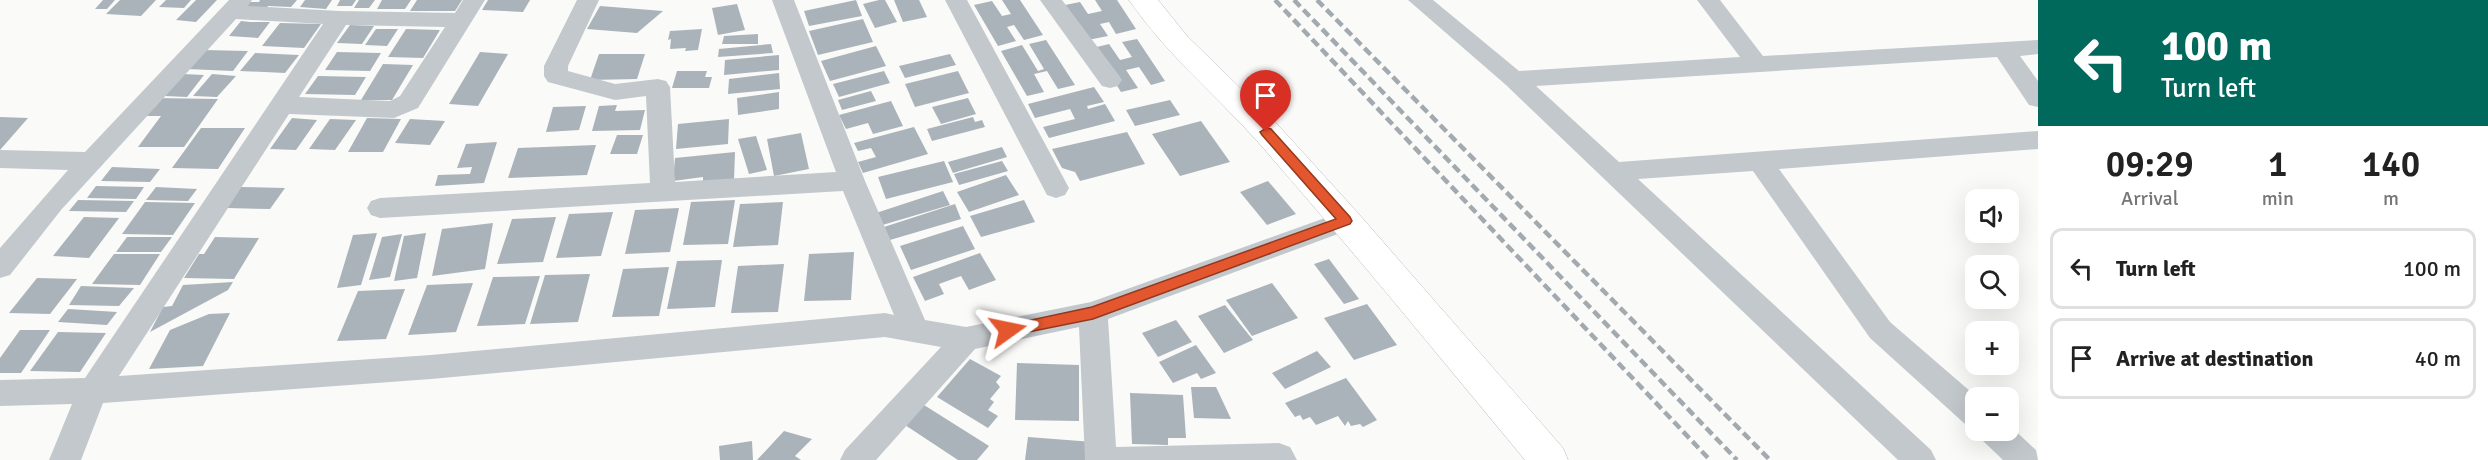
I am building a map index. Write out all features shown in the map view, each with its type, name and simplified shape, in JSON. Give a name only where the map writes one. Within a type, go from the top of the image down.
[{"type":"main road","points":[[1143,0],[1178,43],[1266,132],[1345,221],[1549,460]]},
{"type":"street","points":[[282,105],[393,110],[402,107],[409,102],[474,0]]},
{"type":"street","points":[[588,0],[556,66],[556,76],[615,92],[658,87],[663,192]]},
{"type":"street","points":[[783,0],[852,181],[915,330]]},
{"type":"street","points":[[956,0],[1056,188]]},
{"type":"street","points":[[1051,0],[1110,80]]},
{"type":"street","points":[[1419,0],[1514,80],[1920,460]]},
{"type":"street","points":[[1708,0],[1757,64]]},
{"type":"street","points":[[0,267],[52,203],[235,6],[339,18],[461,20]]},
{"type":"street","points":[[64,460],[93,391],[339,18]]},
{"type":"street","points":[[1514,80],[2038,47]]},
{"type":"street","points":[[2003,49],[2038,99]]},
{"type":"street","points":[[1613,172],[2038,140]]},
{"type":"street","points":[[0,159],[91,161]]},
{"type":"street","points":[[1759,160],[1880,330],[1965,405]]},
{"type":"street","points":[[380,208],[852,181]]},
{"type":"street","points":[[0,393],[93,391],[431,367],[885,325],[966,339],[1093,313],[1345,221]]},
{"type":"street","points":[[1093,313],[1101,460]]},
{"type":"street","points":[[856,460],[966,339]]},
{"type":"street","points":[[2005,441],[2025,460]]},
{"type":"street","points":[[1119,460],[1259,457],[1279,457],[1281,460]]},
{"type":"building","points":[[103,0],[115,0],[107,9],[95,9]]},
{"type":"building","points":[[120,0],[156,0],[141,16],[106,14]]},
{"type":"building","points":[[166,0],[191,0],[184,8],[159,7]]},
{"type":"building","points":[[196,0],[217,0],[196,22],[176,20]]},
{"type":"building","points":[[260,0],[297,0],[291,7],[268,6],[265,10],[242,9],[247,2],[259,2]]},
{"type":"building","points":[[305,0],[332,0],[326,9],[300,7]]},
{"type":"building","points":[[340,0],[356,0],[352,6],[337,6]]},
{"type":"building","points":[[359,0],[375,0],[369,8],[354,8]]},
{"type":"building","points":[[382,0],[411,0],[405,9],[377,9]]},
{"type":"building","points":[[417,0],[462,0],[455,11],[410,11]]},
{"type":"building","points":[[488,0],[530,0],[523,12],[482,10]]},
{"type":"building","points":[[856,0],[862,16],[809,26],[804,11]]},
{"type":"building","points":[[885,0],[897,22],[875,28],[863,4]]},
{"type":"building","points":[[894,0],[919,0],[927,17],[903,22]]},
{"type":"building","points":[[1002,0],[1020,0],[1043,35],[1024,40],[1014,25],[1007,27],[1016,41],[998,46],[974,5],[992,1],[1002,16],[1011,14]]},
{"type":"building","points":[[1095,0],[1117,0],[1136,29],[1116,34],[1109,22],[1100,24],[1108,36],[1088,40],[1065,5],[1080,2],[1088,14],[1102,11]]},
{"type":"building","points":[[737,4],[745,30],[718,35],[712,8]]},
{"type":"building","points":[[600,6],[663,11],[637,33],[587,29]]},
{"type":"building","points":[[863,19],[873,42],[818,55],[809,31]]},
{"type":"building","points":[[241,21],[270,22],[258,38],[229,36]]},
{"type":"building","points":[[280,23],[321,24],[304,48],[262,46]]},
{"type":"building","points":[[350,25],[374,26],[362,44],[337,43]]},
{"type":"building","points":[[376,29],[398,29],[387,46],[365,45]]},
{"type":"building","points":[[406,29],[440,30],[423,58],[388,57]]},
{"type":"building","points":[[702,29],[698,50],[670,49],[671,39],[668,40],[670,31]]},
{"type":"building","points":[[758,34],[758,44],[722,44],[724,36]]},
{"type":"building","points":[[1137,39],[1165,81],[1151,85],[1139,67],[1126,70],[1138,88],[1121,92],[1093,48],[1109,44],[1120,60],[1132,57],[1122,42]]},
{"type":"building","points":[[1046,40],[1075,85],[1058,89],[1047,71],[1034,74],[1044,92],[1027,96],[1001,51],[1022,45],[1038,71],[1044,69],[1029,44]]},
{"type":"building","points":[[771,44],[773,53],[718,57],[719,49]]},
{"type":"building","points":[[876,46],[886,66],[830,81],[821,61]]},
{"type":"building","points":[[203,50],[248,51],[233,71],[187,69]]},
{"type":"building","points":[[337,52],[381,53],[370,71],[325,70]]},
{"type":"building","points":[[480,52],[508,54],[478,106],[449,104]]},
{"type":"building","points":[[255,53],[299,55],[285,73],[240,71]]},
{"type":"building","points":[[599,54],[645,54],[637,79],[590,80]]},
{"type":"building","points":[[950,54],[956,65],[905,78],[899,66]]},
{"type":"building","points":[[779,55],[779,70],[724,75],[725,60]]},
{"type":"building","points":[[383,64],[413,65],[392,100],[361,100]]},
{"type":"building","points":[[677,71],[707,71],[705,77],[712,77],[709,88],[672,88]]},
{"type":"building","points":[[884,71],[890,83],[839,97],[833,84]]},
{"type":"building","points":[[958,71],[969,93],[915,107],[905,84]]},
{"type":"building","points":[[779,73],[780,89],[728,94],[729,79]]},
{"type":"building","points":[[183,74],[204,75],[187,97],[165,96]]},
{"type":"building","points":[[212,74],[236,76],[217,97],[193,96]]},
{"type":"building","points":[[318,76],[366,77],[355,95],[305,94]]},
{"type":"building","points":[[1094,87],[1104,102],[1087,106],[1088,109],[1105,104],[1115,121],[1049,138],[1043,127],[1075,119],[1070,109],[1035,118],[1028,104]]},
{"type":"building","points":[[871,91],[876,101],[842,110],[838,100]]},
{"type":"building","points":[[779,92],[779,109],[738,115],[737,98]]},
{"type":"building","points":[[155,98],[218,99],[184,147],[138,147],[161,116],[142,116]]},
{"type":"building","points":[[968,98],[976,114],[941,124],[932,107]]},
{"type":"building","points":[[1170,100],[1180,115],[1135,126],[1126,110]]},
{"type":"building","points":[[891,101],[903,126],[873,134],[868,123],[846,129],[839,115]]},
{"type":"building","points":[[617,105],[615,111],[645,110],[640,130],[592,131],[599,106]]},
{"type":"building","points":[[586,106],[579,130],[546,132],[553,107]]},
{"type":"building","points":[[0,117],[28,118],[0,150]]},
{"type":"building","points":[[973,117],[975,122],[982,120],[985,127],[932,141],[927,129]]},
{"type":"building","points":[[292,118],[317,120],[296,150],[270,149]]},
{"type":"building","points":[[367,118],[401,119],[383,152],[348,152]]},
{"type":"building","points":[[330,119],[356,120],[335,150],[309,149]]},
{"type":"building","points":[[410,119],[445,121],[430,145],[395,143]]},
{"type":"building","points":[[729,119],[728,144],[676,149],[678,124]]},
{"type":"building","points":[[1201,121],[1230,162],[1180,176],[1152,134]]},
{"type":"building","points":[[914,127],[928,154],[863,173],[858,162],[876,157],[871,148],[858,151],[854,143]]},
{"type":"building","points":[[201,128],[245,128],[218,169],[172,168]]},
{"type":"building","points":[[1127,132],[1145,164],[1080,181],[1075,172],[1062,168],[1052,149]]},
{"type":"building","points":[[801,133],[809,169],[774,176],[767,139]]},
{"type":"building","points":[[617,135],[643,135],[637,154],[610,154]]},
{"type":"building","points":[[756,136],[767,170],[749,174],[738,139]]},
{"type":"building","points":[[497,142],[484,183],[435,186],[438,175],[470,174],[472,167],[457,168],[466,144]]},
{"type":"building","points":[[596,145],[587,175],[508,178],[518,148]]},
{"type":"building","points":[[1002,147],[1007,157],[953,173],[948,162]]},
{"type":"building","points":[[735,152],[734,180],[703,184],[703,177],[673,181],[675,158]]},
{"type":"building","points":[[944,161],[953,182],[886,199],[878,177]]},
{"type":"building","points":[[1002,161],[1008,171],[959,185],[954,174]]},
{"type":"building","points":[[112,167],[160,169],[150,182],[101,181]]},
{"type":"building","points":[[1006,175],[1019,195],[969,212],[957,192]]},
{"type":"building","points":[[1268,181],[1296,214],[1267,225],[1240,192]]},
{"type":"building","points":[[96,186],[144,187],[136,199],[87,198]]},
{"type":"building","points":[[156,187],[197,189],[188,201],[146,200]]},
{"type":"building","points":[[240,187],[285,188],[270,209],[227,208]]},
{"type":"building","points":[[943,191],[950,205],[879,226],[873,214]]},
{"type":"building","points":[[78,200],[134,201],[126,212],[69,211]]},
{"type":"building","points":[[735,200],[728,244],[683,245],[691,202]]},
{"type":"building","points":[[1024,200],[1035,222],[981,237],[970,216]]},
{"type":"building","points":[[145,202],[195,203],[173,235],[122,234]]},
{"type":"building","points":[[783,202],[778,245],[733,247],[740,204]]},
{"type":"building","points":[[955,204],[961,219],[890,240],[884,227]]},
{"type":"building","points":[[679,208],[670,252],[625,254],[635,210]]},
{"type":"building","points":[[613,212],[601,256],[556,258],[569,214]]},
{"type":"building","points":[[84,217],[119,218],[89,258],[53,256]]},
{"type":"building","points":[[556,217],[543,262],[497,264],[512,219]]},
{"type":"building","points":[[493,223],[485,269],[432,276],[442,229]]},
{"type":"building","points":[[963,226],[975,249],[911,270],[900,246]]},
{"type":"building","points":[[377,233],[361,285],[337,288],[353,235]]},
{"type":"building","points":[[426,233],[417,278],[394,281],[404,236]]},
{"type":"building","points":[[402,234],[390,277],[369,280],[382,237]]},
{"type":"building","points":[[127,237],[172,237],[161,252],[116,252]]},
{"type":"building","points":[[215,237],[259,238],[234,279],[184,278],[199,254],[204,254]]},
{"type":"building","points":[[854,252],[851,300],[804,301],[809,254]]},
{"type":"building","points":[[980,253],[996,280],[969,290],[961,276],[939,284],[944,294],[925,301],[913,277]]},
{"type":"building","points":[[114,254],[160,254],[140,285],[92,284]]},
{"type":"building","points":[[1329,259],[1359,299],[1344,304],[1314,264]]},
{"type":"building","points":[[722,260],[715,307],[667,309],[677,261]]},
{"type":"building","points":[[784,264],[778,312],[731,313],[738,266]]},
{"type":"building","points":[[669,267],[659,316],[612,317],[623,269]]},
{"type":"building","points":[[590,274],[578,322],[530,324],[545,275]]},
{"type":"building","points":[[540,276],[525,324],[477,326],[493,277]]},
{"type":"building","points":[[37,278],[77,279],[50,314],[9,313]]},
{"type":"building","points":[[233,282],[228,290],[150,332],[163,307],[172,306],[183,285]]},
{"type":"building","points":[[473,283],[456,332],[408,335],[427,285]]},
{"type":"building","points":[[1272,283],[1298,318],[1252,336],[1226,300]]},
{"type":"building","points":[[81,286],[134,288],[119,306],[69,305]]},
{"type":"building","points":[[405,289],[386,339],[337,341],[358,291]]},
{"type":"building","points":[[1367,304],[1397,345],[1354,360],[1324,318]]},
{"type":"building","points":[[1225,305],[1253,340],[1224,353],[1198,316]]},
{"type":"building","points":[[68,309],[117,312],[107,325],[58,322]]},
{"type":"building","points":[[230,313],[203,366],[149,369],[170,330],[209,314]]},
{"type":"building","points":[[1176,320],[1192,342],[1158,357],[1142,333]]},
{"type":"building","points":[[20,330],[50,330],[21,373],[0,373],[0,358]]},
{"type":"building","points":[[58,332],[106,333],[80,372],[30,371]]},
{"type":"building","points":[[1196,345],[1216,373],[1201,379],[1197,373],[1173,383],[1159,362]]},
{"type":"building","points":[[1317,351],[1331,367],[1285,389],[1272,373]]},
{"type":"building","points":[[970,359],[1001,376],[996,382],[1000,387],[990,399],[994,402],[988,410],[998,416],[988,428],[937,397]]},
{"type":"building","points":[[1017,363],[1079,365],[1079,421],[1015,420]]},
{"type":"building","points":[[1346,378],[1377,420],[1363,427],[1360,424],[1351,426],[1348,421],[1345,426],[1338,416],[1316,425],[1310,417],[1303,420],[1300,415],[1295,417],[1285,403]]},
{"type":"building","points":[[1191,387],[1216,387],[1231,419],[1194,418]]},
{"type":"building","points":[[1130,393],[1183,395],[1186,438],[1168,438],[1168,445],[1132,444]]},
{"type":"building","points":[[924,405],[989,446],[977,460],[958,460],[905,425]]},
{"type":"building","points":[[784,431],[812,439],[795,456],[801,460],[757,460]]},
{"type":"building","points":[[1028,437],[1093,442],[1091,460],[1025,460]]},
{"type":"building","points":[[752,441],[753,460],[720,460],[719,446]]},
{"type":"railway","points":[[1275,0],[1710,460]]},
{"type":"railway","points":[[1294,0],[1737,460]]},
{"type":"railway","points":[[1317,0],[1770,460]]},
{"type":"route","points":[[1008,330],[1093,313],[1345,221],[1266,132]]}]
